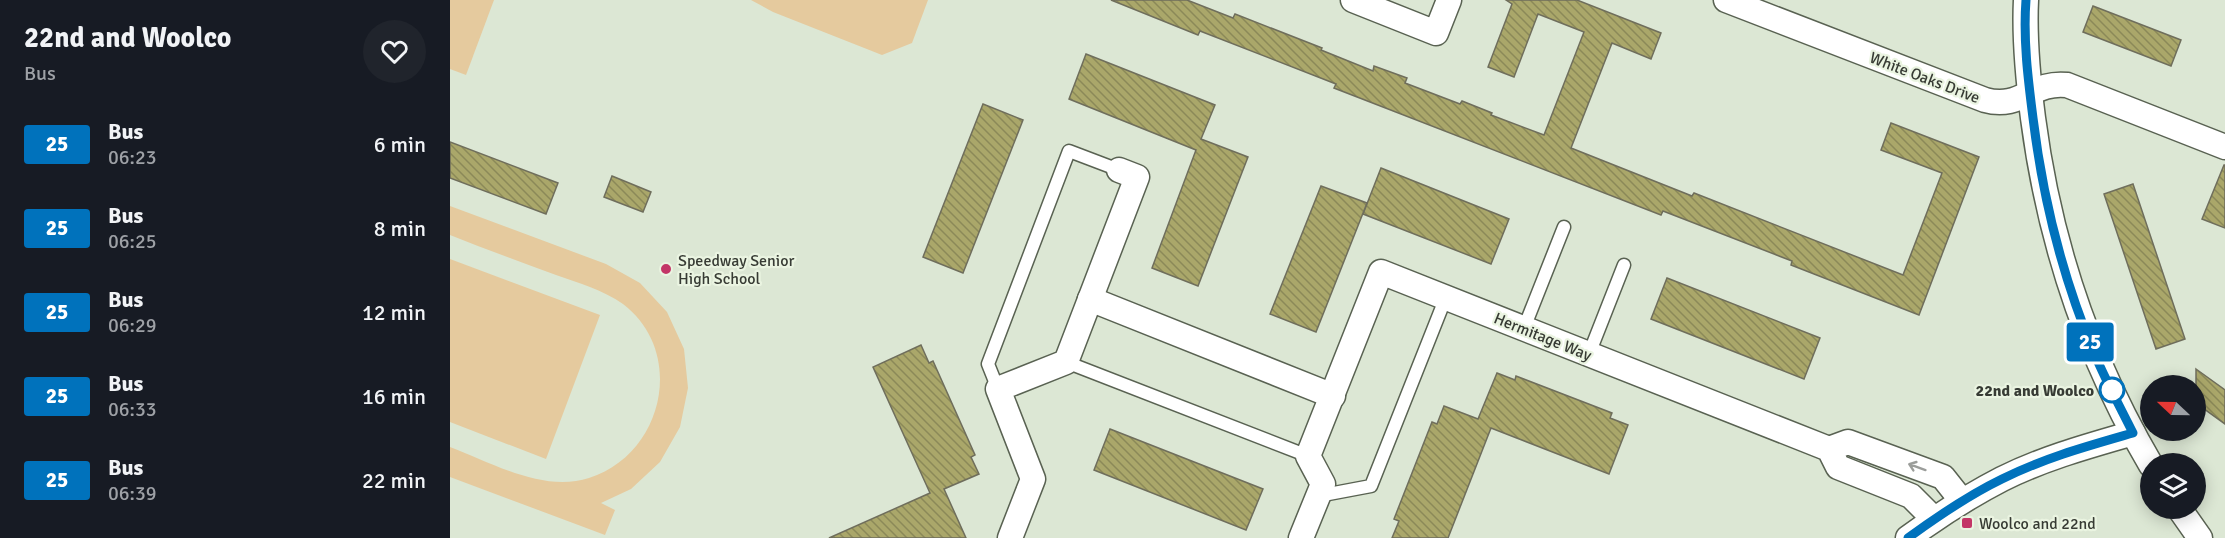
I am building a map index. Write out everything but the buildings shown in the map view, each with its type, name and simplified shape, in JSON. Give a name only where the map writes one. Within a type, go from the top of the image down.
[{"type":"street","points":[[1353,0],[1436,33],[1449,0]]},
{"type":"street","name":"White Oaks Drive","points":[[1726,0],[1985,100],[2008,102],[2050,84],[2071,86],[2225,147]]},
{"type":"street","points":[[2026,0],[2029,93],[2048,211],[2067,278],[2094,352],[2144,453]]},
{"type":"street","points":[[1010,538],[1033,479],[998,389],[1066,362],[1137,177],[1119,170]]},
{"type":"street","name":"Hermitage Way","points":[[1308,456],[1381,272],[1829,449],[1839,467],[1911,496],[1935,519]]},
{"type":"street","points":[[1090,299],[1333,396]]},
{"type":"street","points":[[1908,538],[1962,501],[2004,478],[2040,462],[2133,433]]},
{"type":"street","name":"Hermitage Way","points":[[1829,449],[1848,442],[1943,477],[1962,501]]},
{"type":"street","points":[[1301,538],[1323,484],[1308,456]]},
{"type":"street","points":[[2187,519],[2200,538]]},
{"type":"lane","points":[[998,389],[988,364],[1069,151],[1119,170]]},
{"type":"lane","points":[[1524,327],[1564,227]]},
{"type":"lane","points":[[1589,354],[1624,265]]},
{"type":"lane","points":[[1317,496],[1371,486],[1446,297]]},
{"type":"lane","points":[[1066,362],[1308,456]]},
{"type":"shaded area","points":[[450,0],[494,0],[466,75],[450,69]]},
{"type":"shaded area","points":[[751,0],[928,0],[912,43],[882,55],[773,12]]},
{"type":"shaded area","points":[[450,206],[606,264],[640,283],[667,312],[684,349],[688,388],[680,427],[660,462],[631,489],[601,503],[615,510],[605,535],[450,477],[450,447],[501,468],[536,479],[572,482],[589,478],[614,466],[635,448],[649,426],[658,401],[660,375],[655,349],[643,325],[615,299],[591,287],[450,235]]},
{"type":"shaded area","points":[[450,259],[600,315],[546,459],[450,422]]},
{"type":"bus line","name":"25","points":[[1908,538],[1962,501],[2004,478],[2058,455],[2133,433],[2094,352],[2055,240],[2037,153],[2029,93],[2026,0]]},
{"type":"place","name":"Speedway Senior High School","points":[[666,269]]},
{"type":"place","name":"22nd and Woolco","points":[[2112,390]]},
{"type":"place","name":"Woolco and 22nd","points":[[1967,523]]}]
